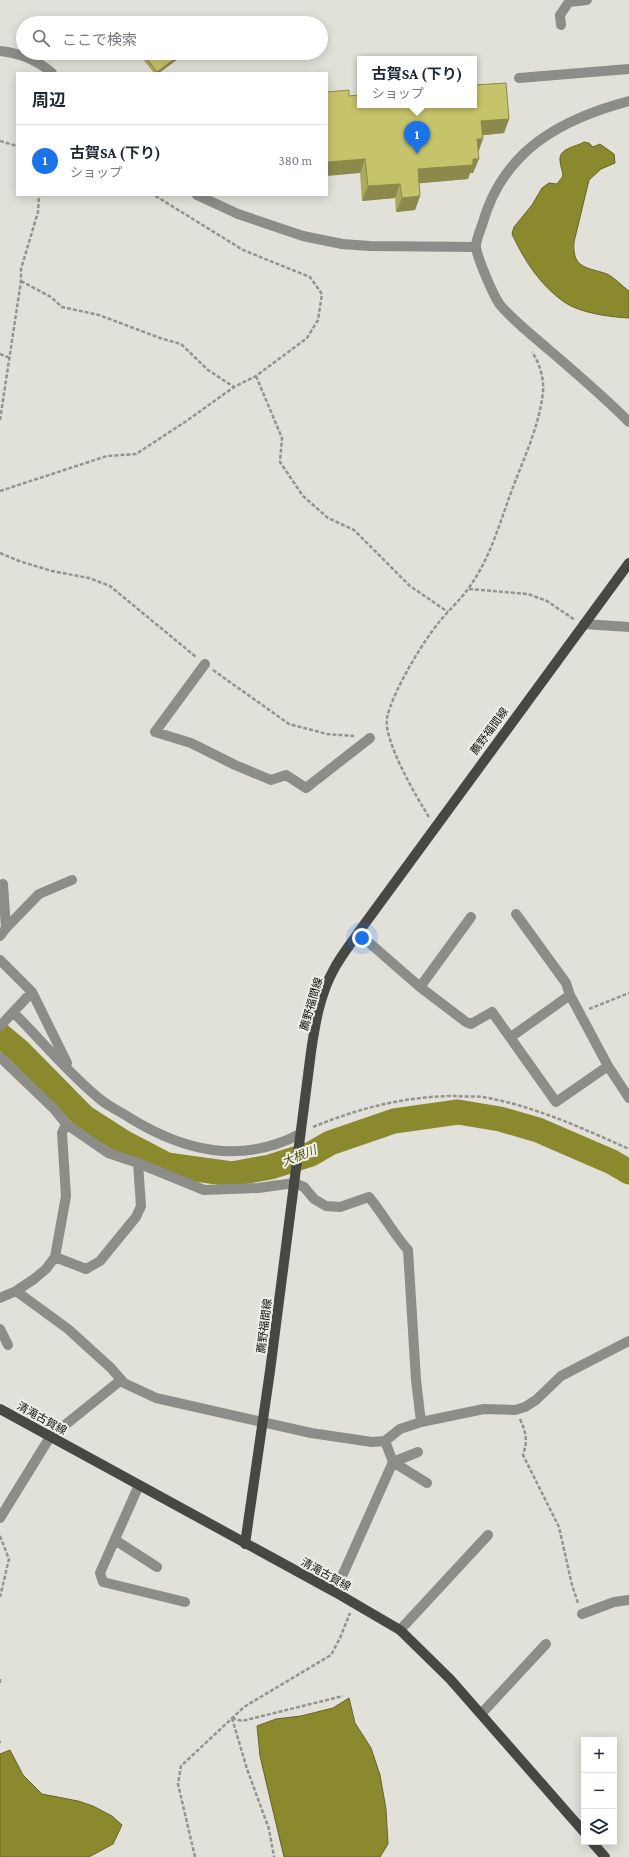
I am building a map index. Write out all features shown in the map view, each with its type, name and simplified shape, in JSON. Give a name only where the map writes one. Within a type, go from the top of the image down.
[{"type":"main road","name":"薦野福間線","points":[[245,1544],[311,1052],[320,1008],[334,970],[358,933],[435,826],[629,563]]},
{"type":"main road","name":"清滝古賀線","points":[[0,1408],[139,1486],[335,1592],[400,1630],[450,1679],[581,1829]]},
{"type":"main road","points":[[595,1845],[605,1857]]},
{"type":"street","points":[[561,25],[560,15],[569,2],[587,0]]},
{"type":"street","points":[[0,51],[16,53]]},
{"type":"street","points":[[32,60],[50,72]]},
{"type":"street","points":[[519,78],[629,69]]},
{"type":"street","points":[[629,101],[601,109],[568,123],[548,134],[525,152],[510,168],[496,187],[486,211],[476,247],[493,294],[501,306],[629,422]]},
{"type":"street","points":[[198,196],[238,214],[303,236],[342,244],[370,246],[476,247]]},
{"type":"street","points":[[584,624],[629,627]]},
{"type":"street","points":[[205,664],[155,732],[191,743],[235,765],[271,780],[286,775],[306,788],[370,738]]},
{"type":"street","points":[[3,932],[39,894],[72,880]]},
{"type":"street","points":[[3,884],[3,932]]},
{"type":"street","points":[[516,914],[566,983],[579,1013],[608,1066],[629,1098]]},
{"type":"street","points":[[420,987],[471,917]]},
{"type":"street","points":[[358,933],[420,987],[466,1022],[471,1024],[492,1012],[556,1102],[608,1066]]},
{"type":"street","points":[[0,960],[32,992],[71,1071]]},
{"type":"street","points":[[0,1026],[32,992]]},
{"type":"street","points":[[511,1038],[570,995]]},
{"type":"street","points":[[13,1012],[102,1100],[150,1130],[168,1139],[191,1147],[224,1152],[253,1150],[288,1140],[300,1134]]},
{"type":"street","points":[[0,1057],[54,1109],[66,1124],[108,1153],[138,1163],[204,1190],[258,1188],[294,1183],[304,1187],[314,1199],[326,1206],[340,1207],[369,1197],[381,1211],[394,1234],[408,1250],[416,1380],[421,1422]]},
{"type":"street","points":[[0,1298],[16,1291],[34,1279],[46,1269],[55,1257],[66,1196],[62,1133],[66,1124]]},
{"type":"street","points":[[55,1257],[86,1270],[100,1261],[136,1217],[141,1206],[138,1163]]},
{"type":"street","points":[[16,1291],[68,1329],[112,1368],[124,1383],[156,1398],[311,1433],[372,1442],[386,1441],[400,1429],[421,1422],[484,1409],[516,1410],[525,1407],[536,1400],[561,1376],[629,1341]]},
{"type":"street","points":[[0,1329],[8,1345]]},
{"type":"street","points":[[0,1518],[50,1436],[121,1380]]},
{"type":"street","points":[[386,1441],[393,1462],[427,1483]]},
{"type":"street","points":[[335,1592],[393,1462],[418,1452]]},
{"type":"street","points":[[139,1486],[100,1573],[103,1582],[185,1602]]},
{"type":"street","points":[[400,1630],[488,1534]]},
{"type":"street","points":[[115,1540],[157,1567]]},
{"type":"street","points":[[582,1614],[614,1602],[629,1600]]},
{"type":"street","points":[[481,1714],[546,1644]]},
{"type":"path","points":[[0,141],[16,146]]},
{"type":"path","points":[[0,420],[21,281],[21,269],[36,219],[39,196]]},
{"type":"path","points":[[0,491],[107,456],[136,454],[185,422],[234,387],[256,376],[307,338],[318,320],[322,294],[310,277],[243,250],[156,196]]},
{"type":"path","points":[[21,281],[51,297],[62,307],[99,315],[160,338],[181,344],[208,370],[234,387]]},
{"type":"path","points":[[435,826],[414,794],[389,740],[387,719],[395,695],[414,661],[440,622],[469,589],[489,552],[499,529],[509,497],[531,442],[543,393],[543,382],[538,360],[530,348]]},
{"type":"path","points":[[0,354],[10,358]]},
{"type":"path","points":[[256,376],[282,438],[280,462],[303,496],[328,518],[354,530],[410,586],[448,612]]},
{"type":"path","points":[[0,553],[19,561],[52,571],[89,578],[110,586],[205,664],[289,724],[327,734],[370,738]]},
{"type":"path","points":[[469,589],[528,594],[547,601],[584,624]]},
{"type":"path","points":[[579,1013],[629,993]]},
{"type":"path","points":[[300,1134],[332,1120],[392,1102],[424,1096],[481,1097],[505,1102],[551,1116],[593,1132],[629,1149]]},
{"type":"path","points":[[516,1410],[526,1433],[526,1444],[523,1455],[559,1527],[572,1585],[582,1614]]},
{"type":"path","points":[[0,1536],[9,1559],[0,1597]]},
{"type":"path","points":[[195,1857],[178,1784],[181,1766],[244,1707],[331,1655],[340,1638],[353,1603]]},
{"type":"path","points":[[0,1679],[0,1685]]},
{"type":"path","points":[[232,1718],[242,1721],[343,1696]]},
{"type":"path","points":[[232,1718],[247,1769],[269,1829],[274,1857]]},
{"type":"shaded area","points":[[584,142],[589,143],[593,147],[600,144],[614,154],[615,163],[601,169],[589,180],[574,242],[574,251],[578,262],[582,266],[610,275],[629,291],[629,318],[613,317],[587,312],[564,302],[540,280],[527,262],[512,234],[514,227],[532,205],[542,188],[549,183],[557,184],[563,176],[560,164],[560,156],[562,153],[569,148]]},
{"type":"shaded area","points":[[349,1698],[355,1723],[371,1748],[380,1775],[386,1809],[388,1844],[380,1857],[284,1857],[260,1756],[257,1726],[276,1719],[301,1716],[333,1708]]},
{"type":"shaded area","points":[[10,1750],[23,1775],[42,1794],[78,1801],[93,1806],[112,1816],[122,1825],[113,1844],[89,1857],[0,1857],[0,1754]]},
{"type":"building","points":[[148,60],[173,60],[157,72]]},
{"type":"building","points":[[506,83],[509,119],[481,121],[483,139],[477,139],[479,159],[473,159],[473,165],[418,169],[420,196],[402,198],[400,184],[368,186],[365,159],[328,162],[328,92],[349,90],[349,96],[357,95],[357,108],[477,108],[477,85]]},
{"type":"waterway","name":"大根川","points":[[0,1035],[19,1051],[84,1117],[123,1142],[167,1165],[232,1174],[270,1167],[311,1154],[330,1143],[394,1121],[458,1112],[500,1119],[538,1130],[612,1162],[629,1172]]},
{"type":"place","name":"古賀SA (下り)","points":[[417,154]]}]
